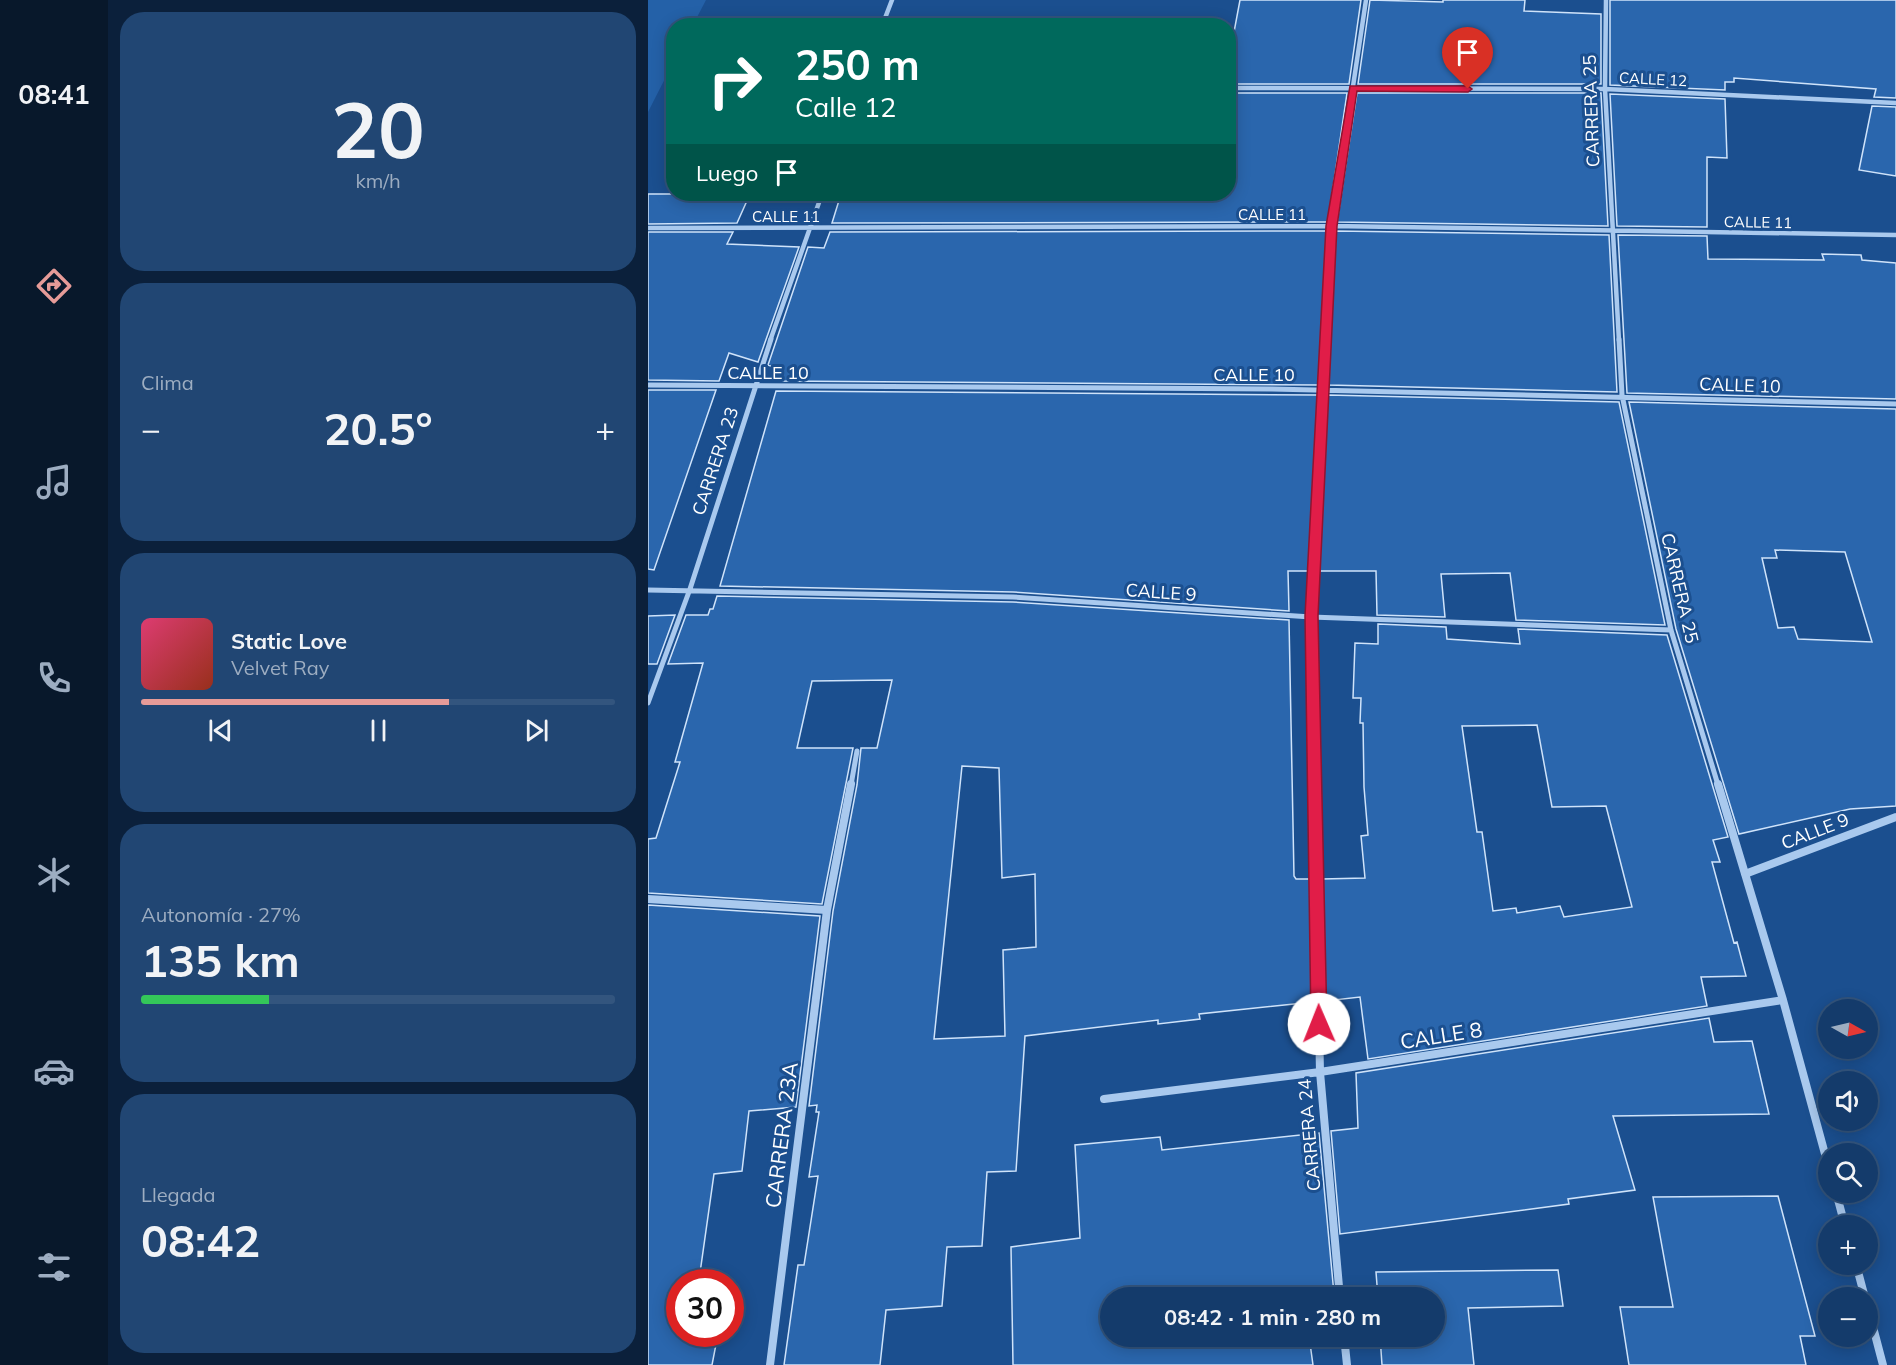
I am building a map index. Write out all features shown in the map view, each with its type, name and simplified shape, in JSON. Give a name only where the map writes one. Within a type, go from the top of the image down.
[{"type":"street","points":[[885,18],[892,0]]},
{"type":"street","name":"CARRERA 24","points":[[1339,1287],[1320,1072],[1311,616],[1332,226],[1366,0]]},
{"type":"street","name":"CARRERA 25","points":[[1606,0],[1605,89],[1622,395],[1671,630],[1783,1000],[1822,1143]]},
{"type":"street","name":"CALLE 12","points":[[1236,88],[1605,89],[1896,103]]},
{"type":"street","name":"CARRERA 23","points":[[648,703],[690,589],[755,385],[820,201]]},
{"type":"street","name":"CALLE 11","points":[[648,228],[1332,226],[1896,235]]},
{"type":"street","name":"CALLE 10","points":[[648,385],[1323,388],[1896,404]]},
{"type":"street","name":"CALLE 9","points":[[648,590],[690,589],[1013,597],[1311,616],[1671,630]]},
{"type":"street","name":"CARRERA 23A","points":[[770,1365],[827,910],[857,751]]},
{"type":"street","name":"CALLE 9","points":[[1745,874],[1896,817]]},
{"type":"street","points":[[648,898],[827,910]]},
{"type":"street","name":"CALLE 8","points":[[1104,1099],[1320,1072],[1783,1000]]},
{"type":"street","points":[[1878,1346],[1883,1365]]},
{"type":"street","points":[[1345,1347],[1347,1365]]},
{"type":"shaded area","points":[[648,0],[706,0],[697,18],[666,18],[666,77],[648,112]]},
{"type":"building","points":[[1240,0],[1361,0],[1349,84],[1236,84],[1236,21]]},
{"type":"building","points":[[1370,0],[1443,2],[1443,0],[1525,0],[1524,11],[1601,14],[1601,84],[1358,84]]},
{"type":"building","points":[[1610,0],[1896,0],[1896,98],[1874,97],[1876,89],[1734,78],[1734,82],[1725,82],[1725,90],[1610,85]]},
{"type":"building","points":[[1236,93],[1347,93],[1328,222],[832,223],[839,201],[1236,201]]},
{"type":"building","points":[[1357,93],[1601,93],[1608,226],[1337,222]]},
{"type":"building","points":[[1610,94],[1725,99],[1727,158],[1707,157],[1707,227],[1617,226]]},
{"type":"building","points":[[1872,106],[1896,107],[1896,176],[1859,170]]},
{"type":"building","points":[[648,194],[666,194],[666,201],[747,201],[737,223],[648,224]]},
{"type":"building","points":[[1327,231],[1319,385],[779,381],[782,370],[768,365],[808,247],[824,248],[830,232]]},
{"type":"building","points":[[1336,231],[1609,235],[1617,392],[1328,385]]},
{"type":"building","points":[[648,232],[733,232],[727,244],[799,247],[758,362],[729,353],[719,381],[648,380]]},
{"type":"building","points":[[1618,235],[1707,236],[1708,259],[1824,260],[1822,254],[1861,255],[1862,260],[1896,263],[1896,399],[1627,393]]},
{"type":"building","points":[[648,390],[716,390],[654,570],[648,569]]},
{"type":"building","points":[[776,391],[1318,395],[1309,571],[1288,571],[1289,611],[1013,592],[720,586]]},
{"type":"building","points":[[1328,395],[1619,402],[1665,625],[1516,620],[1510,573],[1441,574],[1445,617],[1377,615],[1376,571],[1318,571]]},
{"type":"building","points":[[1629,402],[1896,409],[1896,806],[1850,809],[1739,834],[1676,629]],"holes":[[[1775,550],[1845,552],[1872,642],[1798,639],[1794,627],[1778,628],[1762,558],[1777,558]]]},
{"type":"building","points":[[717,596],[1013,602],[1289,620],[1294,876],[1296,879],[1310,879],[1313,1002],[1199,1014],[1200,1019],[1158,1024],[1158,1020],[1025,1036],[1016,1171],[987,1172],[982,1246],[947,1247],[942,1306],[886,1310],[880,1365],[784,1365],[798,1265],[804,1265],[818,1176],[809,1177],[819,1112],[816,1112],[817,1105],[809,1106],[833,911],[857,785],[861,748],[877,748],[892,680],[812,681],[797,748],[853,748],[822,904],[648,893],[648,839],[656,838],[680,762],[675,762],[703,663],[668,664],[686,615],[708,615],[710,609],[713,609]],"holes":[[[962,766],[999,768],[1002,878],[1035,874],[1036,947],[1003,950],[1005,1036],[934,1039]]]},
{"type":"building","points":[[675,615],[657,664],[648,664],[648,616]]},
{"type":"building","points":[[1378,624],[1446,627],[1447,639],[1520,644],[1518,629],[1667,635],[1728,837],[1713,840],[1720,862],[1712,862],[1734,943],[1737,942],[1746,976],[1701,977],[1707,1006],[1368,1059],[1360,997],[1325,1001],[1322,879],[1365,878],[1361,836],[1368,835],[1364,787],[1363,723],[1360,723],[1361,698],[1353,698],[1355,643],[1378,644]],"holes":[[[1537,725],[1552,807],[1606,806],[1632,907],[1564,917],[1560,906],[1517,913],[1516,908],[1493,911],[1482,832],[1477,832],[1462,726]]]},
{"type":"building","points":[[648,905],[820,916],[796,1107],[749,1111],[742,1171],[714,1174],[701,1269],[666,1269],[666,1347],[715,1347],[712,1365],[648,1365]]},
{"type":"building","points":[[1709,1018],[1714,1042],[1752,1041],[1769,1114],[1613,1116],[1635,1190],[1568,1199],[1569,1204],[1340,1234],[1331,1131],[1358,1128],[1356,1073]]},
{"type":"building","points":[[1319,1133],[1333,1287],[1100,1287],[1100,1347],[1311,1347],[1313,1365],[1013,1365],[1011,1247],[1080,1238],[1075,1145],[1160,1137],[1162,1150]]},
{"type":"building","points":[[1778,1196],[1815,1336],[1800,1336],[1806,1365],[1629,1365],[1620,1307],[1673,1307],[1653,1197]]},
{"type":"building","points":[[1558,1270],[1563,1306],[1468,1308],[1474,1365],[1382,1365],[1381,1347],[1445,1347],[1445,1287],[1377,1287],[1376,1272]]},
{"type":"route","points":[[1319,1024],[1311,616],[1332,226],[1353,88],[1468,89]]}]
